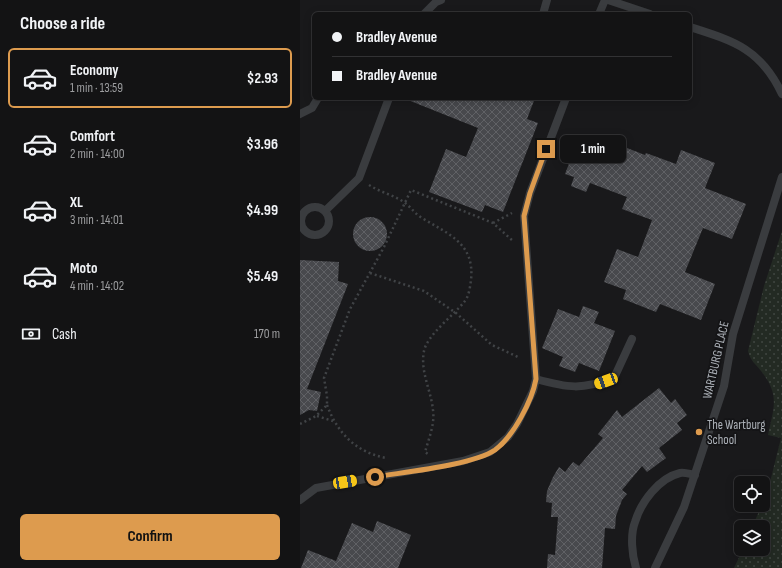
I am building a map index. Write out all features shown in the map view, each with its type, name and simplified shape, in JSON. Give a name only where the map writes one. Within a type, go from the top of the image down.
[{"type":"lane","points":[[426,12],[436,2],[441,0]]},
{"type":"lane","points":[[544,12],[547,0]]},
{"type":"lane","points":[[600,12],[605,0]]},
{"type":"lane","points":[[608,0],[644,12]]},
{"type":"lane","points":[[692,28],[731,40],[747,49],[775,79],[782,94]]},
{"type":"lane","points":[[300,114],[312,108],[317,100]]},
{"type":"lane","points":[[326,211],[359,178],[388,100]]},
{"type":"lane","points":[[301,495],[316,488],[463,461],[490,452],[508,437],[517,424],[534,391],[536,379],[524,216],[530,193],[565,100]]},
{"type":"lane","name":"WARTBURG PLACE","points":[[655,568],[684,507],[724,386],[733,334],[782,177]]},
{"type":"lane","points":[[315,207],[326,211],[330,221],[326,231],[322,234],[311,235],[301,229],[304,212],[315,207]]},
{"type":"lane","points":[[536,379],[563,387],[578,387],[598,384],[614,378],[632,339]]},
{"type":"lane","points":[[636,568],[633,539],[635,522],[651,493],[666,478],[681,473],[695,475]]},
{"type":"path","points":[[386,458],[374,456],[350,442],[333,421],[327,405],[328,396],[324,378],[350,309],[384,248],[410,190],[493,223],[515,243]]},
{"type":"path","points":[[380,192],[405,203],[418,216],[448,232],[460,243],[469,258],[471,272],[470,285],[466,300],[456,313],[443,322],[424,352],[424,376],[434,414],[434,420],[425,452],[430,456]]},
{"type":"path","points":[[493,223],[514,212]]},
{"type":"path","points":[[370,273],[424,291],[456,313],[492,345],[518,357]]},
{"type":"path","points":[[300,424],[316,416],[327,405]]},
{"type":"path","points":[[316,416],[333,421]]},
{"type":"shaded area","points":[[782,231],[782,568],[734,568],[740,556],[770,556],[770,520],[755,520],[759,512],[770,512],[770,482],[781,438],[768,435],[774,402],[773,394],[767,379],[752,360],[748,351],[764,286]]},
{"type":"building","points":[[408,100],[534,100],[527,119],[538,123],[503,212],[485,205],[482,212],[429,192],[446,149],[466,157],[478,128]]},
{"type":"building","points":[[591,134],[645,155],[646,153],[676,164],[681,150],[715,163],[705,188],[746,204],[732,239],[703,228],[685,272],[715,284],[701,320],[660,304],[656,312],[623,299],[626,290],[604,282],[617,249],[638,257],[652,220],[622,209],[627,197],[590,183],[586,192],[571,186],[574,177],[565,174],[578,140],[587,143]]},
{"type":"building","points":[[367,217],[373,217],[377,218],[384,224],[387,234],[386,241],[380,248],[373,251],[367,251],[363,250],[356,244],[353,237],[353,231],[354,227],[360,220]]},
{"type":"building","points":[[300,260],[339,262],[338,281],[348,284],[307,389],[321,392],[317,411],[309,410],[300,415]]},
{"type":"building","points":[[583,306],[599,312],[594,323],[615,331],[599,371],[579,363],[575,372],[559,366],[563,357],[542,348],[558,309],[579,317]]},
{"type":"building","points":[[659,388],[671,403],[675,399],[687,415],[677,423],[682,430],[659,448],[666,458],[647,472],[642,466],[622,490],[627,494],[622,500],[616,516],[615,529],[605,528],[602,568],[547,568],[548,554],[555,555],[558,517],[551,517],[552,503],[546,502],[547,491],[559,467],[565,472],[573,462],[579,466],[603,438],[598,434],[617,410],[622,417]]},
{"type":"building","points":[[377,521],[411,535],[398,568],[301,568],[308,550],[336,561],[352,523],[373,532]]},
{"type":"place","name":"The Wartburg School","points":[[699,432]]},
{"type":"route","points":[[375,477],[463,461],[496,450],[517,424],[534,391],[536,379],[524,216],[530,193],[546,149]]}]
